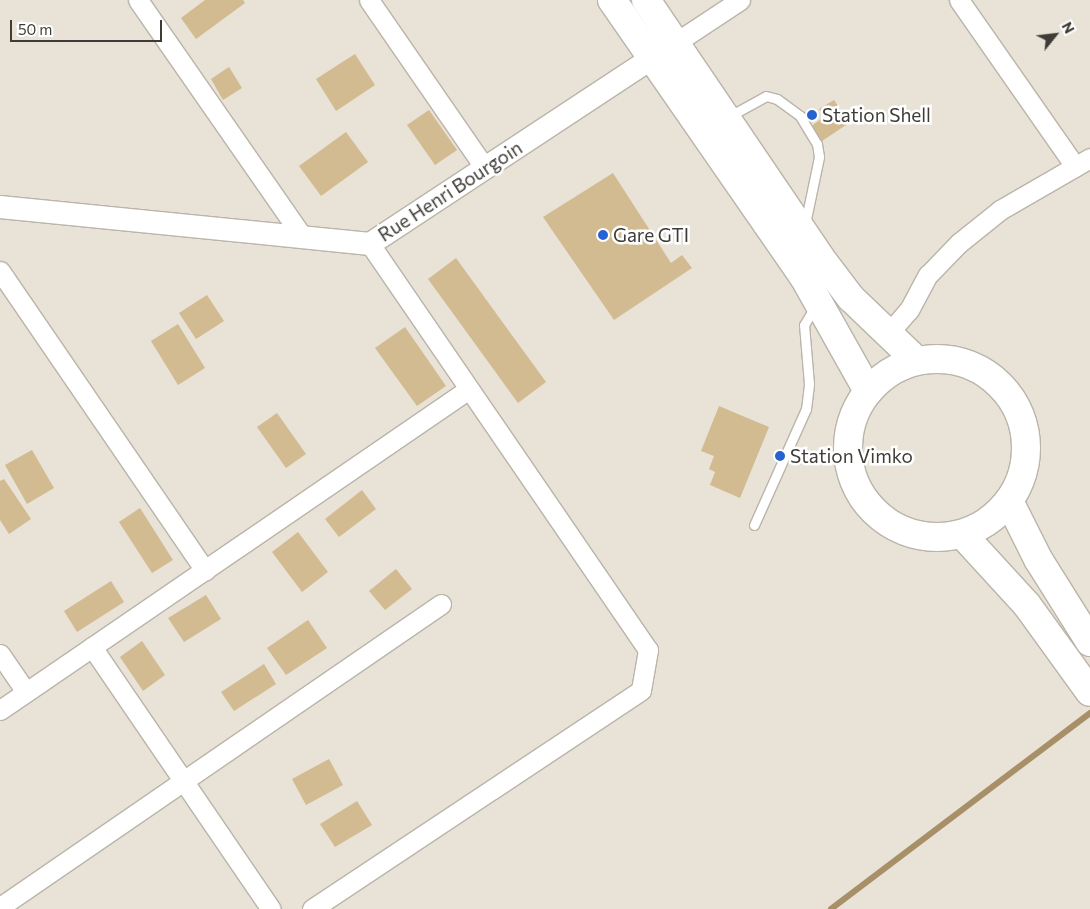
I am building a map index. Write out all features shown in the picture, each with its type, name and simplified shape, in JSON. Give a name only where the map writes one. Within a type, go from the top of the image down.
[{"type":"main road","points":[[612,0],[818,302],[868,391]]},
{"type":"main road","points":[[646,0],[803,232],[851,298],[887,335],[917,361]]},
{"type":"main road","points":[[948,360],[977,369],[1002,387],[1018,413],[1026,443],[1022,474],[1009,501],[988,522],[962,534],[945,538],[909,534],[893,526],[862,497],[848,457],[848,433],[855,411],[868,391],[890,372],[917,361],[948,360]]},
{"type":"main road","points":[[1009,501],[1038,559],[1090,642]]},
{"type":"main road","points":[[962,534],[1027,605],[1090,692]]},
{"type":"street","points":[[138,0],[303,237]]},
{"type":"street","points":[[369,0],[485,168]]},
{"type":"street","name":"Rue Henri Bourgoin","points":[[0,204],[370,244],[740,0]]},
{"type":"street","points":[[887,335],[909,310],[928,275],[959,243],[1000,210],[1082,162],[959,0]]},
{"type":"street","points":[[312,909],[641,690],[648,650],[370,244]]},
{"type":"street","points":[[0,271],[205,570]]},
{"type":"street","points":[[0,710],[469,389]]},
{"type":"street","points":[[3,904],[440,604]]},
{"type":"street","points":[[92,647],[272,909]]},
{"type":"street","points":[[0,654],[26,692]]},
{"type":"lane","points":[[726,118],[766,96],[790,107],[800,116],[817,144],[820,156],[803,232]]},
{"type":"lane","points":[[754,525],[806,409],[810,384],[804,326],[818,302]]},
{"type":"building","points":[[205,0],[243,0],[245,3],[196,39],[181,18]]},
{"type":"building","points":[[355,54],[375,85],[336,111],[316,79]]},
{"type":"building","points":[[229,67],[242,88],[223,100],[211,79]]},
{"type":"building","points":[[834,100],[849,123],[813,147],[803,132],[824,117],[819,109]]},
{"type":"building","points":[[429,110],[457,150],[435,165],[407,125]]},
{"type":"building","points":[[346,132],[368,162],[321,196],[299,166]]},
{"type":"building","points":[[613,173],[671,263],[682,255],[692,268],[614,320],[543,217]]},
{"type":"building","points":[[456,258],[546,382],[518,403],[428,279]]},
{"type":"building","points":[[207,295],[224,321],[196,339],[179,313]]},
{"type":"building","points":[[178,324],[205,368],[178,385],[151,341]]},
{"type":"building","points":[[405,327],[446,386],[417,406],[375,348]]},
{"type":"building","points":[[719,406],[769,427],[740,498],[710,485],[715,472],[709,469],[714,456],[701,451]]},
{"type":"building","points":[[277,413],[306,454],[286,468],[257,427]]},
{"type":"building","points":[[32,450],[54,488],[27,504],[5,465]]},
{"type":"building","points":[[4,479],[31,519],[9,534],[0,520],[0,481]]},
{"type":"building","points":[[362,490],[376,509],[339,537],[325,519]]},
{"type":"building","points":[[140,508],[173,560],[152,573],[119,522]]},
{"type":"building","points":[[298,532],[328,572],[302,592],[272,552]]},
{"type":"building","points":[[396,569],[412,589],[385,610],[369,591]]},
{"type":"building","points":[[111,581],[124,602],[77,632],[64,611]]},
{"type":"building","points":[[206,595],[221,619],[184,642],[168,618]]},
{"type":"building","points":[[308,620],[327,648],[286,675],[267,648]]},
{"type":"building","points":[[142,641],[165,675],[143,691],[120,657]]},
{"type":"building","points":[[264,664],[276,684],[234,711],[221,692]]},
{"type":"building","points":[[329,759],[343,785],[306,805],[292,779]]},
{"type":"building","points":[[357,801],[372,825],[335,847],[320,824]]},
{"type":"waterway","points":[[831,909],[1090,713]]},
{"type":"place","name":"Station Shell","points":[[812,115]]},
{"type":"place","name":"Gare GTI","points":[[603,235]]},
{"type":"place","name":"Station Vimko","points":[[780,456]]}]
